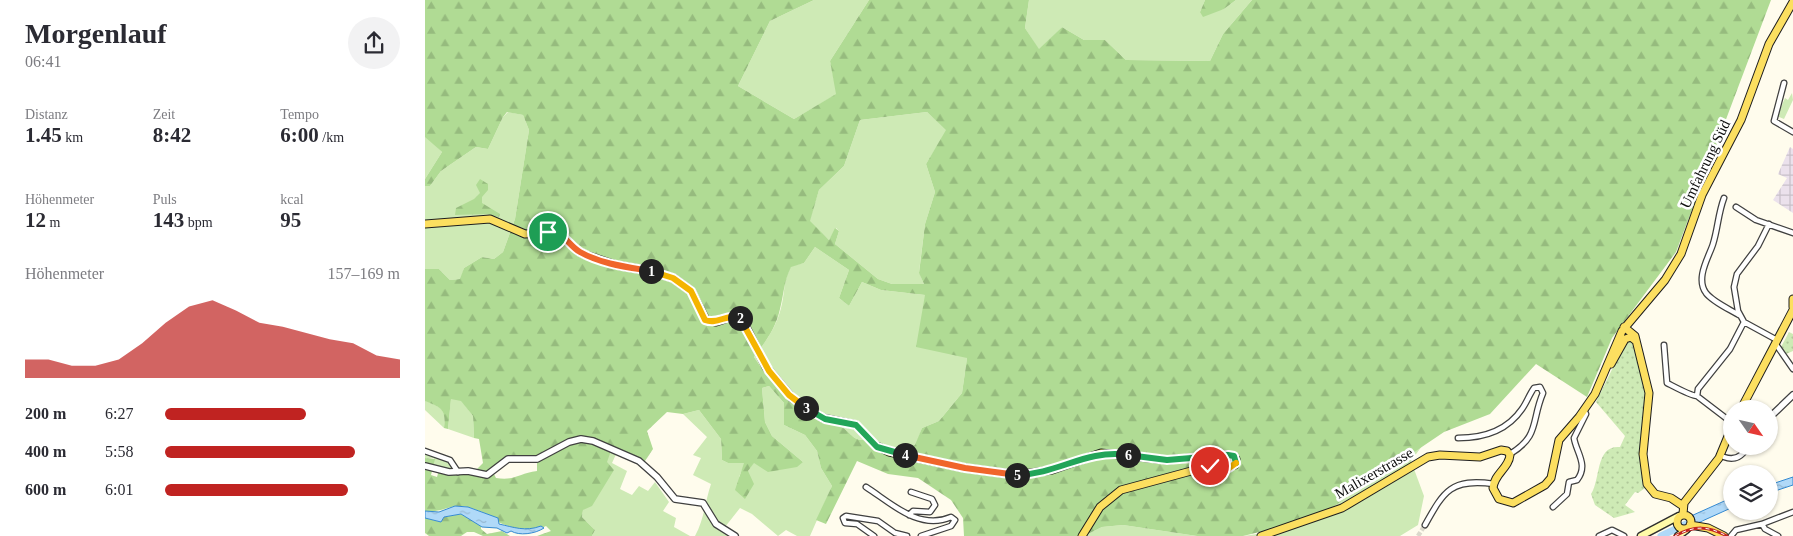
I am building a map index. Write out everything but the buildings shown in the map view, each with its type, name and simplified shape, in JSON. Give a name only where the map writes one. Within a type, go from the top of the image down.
[{"type":"main road","name":"Umfahrung Süd","points":[[1624,327],[1665,280],[1678,260],[1702,195],[1741,120],[1769,44],[1793,2]]},
{"type":"main road","points":[[425,224],[490,218],[525,234],[553,232],[560,234],[578,251],[586,255],[616,265],[650,271],[673,278],[691,291],[705,320],[715,322],[734,316],[743,320],[766,367],[793,398],[823,418],[856,425],[875,445],[889,452],[965,468],[1017,475],[1048,471],[1090,456],[1106,453],[1163,460],[1227,454],[1236,459],[1235,465],[1231,467],[1206,467],[1177,477],[1121,490],[1100,507],[1082,536]]},
{"type":"main road","points":[[1746,400],[1793,309],[1793,299]]},
{"type":"main road","points":[[1604,374],[1615,344],[1624,327],[1634,334],[1649,393],[1643,454],[1647,484],[1656,495],[1671,498],[1683,506],[1686,523],[1678,536]]},
{"type":"main road","points":[[1510,454],[1509,460],[1494,484],[1498,497],[1510,503],[1518,501],[1546,484],[1553,474],[1559,440],[1584,410],[1625,339],[1631,337],[1636,341]]},
{"type":"main road","name":"Malixerstrasse","points":[[1261,536],[1342,508],[1428,457],[1440,455],[1480,458],[1503,450],[1510,454]]},
{"type":"main road","points":[[1683,506],[1717,462],[1723,451]]},
{"type":"main road","points":[[1641,536],[1686,523],[1708,528],[1724,536]]},
{"type":"street","points":[[1784,84],[1774,121],[1793,132]]},
{"type":"street","points":[[1724,198],[1717,216],[1713,243],[1704,267],[1704,288],[1709,295],[1740,316]]},
{"type":"street","points":[[1736,207],[1769,224],[1793,233]]},
{"type":"street","points":[[1769,224],[1757,249],[1735,278],[1733,287],[1740,316],[1744,322],[1776,342],[1793,369]]},
{"type":"street","points":[[1697,396],[1700,386],[1730,349],[1744,322]]},
{"type":"street","points":[[1664,345],[1666,382],[1691,396],[1697,396],[1723,416]]},
{"type":"street","points":[[1458,438],[1482,437],[1499,430],[1518,414],[1534,388],[1541,387],[1543,393],[1533,433],[1527,441],[1510,454]]},
{"type":"street","points":[[1778,409],[1793,395]]},
{"type":"street","points":[[1553,508],[1567,494],[1569,482],[1579,478],[1582,458],[1574,438],[1587,414],[1584,410]]},
{"type":"street","points":[[425,466],[449,472],[468,471],[487,475],[508,459],[537,459],[569,442],[591,440],[637,459],[657,477],[675,499],[701,502],[717,525],[735,536]]},
{"type":"street","points":[[425,451],[450,460],[458,472]]},
{"type":"street","points":[[1724,458],[1731,459],[1741,455]]},
{"type":"street","points":[[1425,526],[1442,496],[1451,487],[1467,482],[1494,484]]},
{"type":"street","points":[[866,487],[909,515],[926,520],[944,520],[951,517],[955,520],[951,526],[921,536]]},
{"type":"street","points":[[909,515],[913,512],[930,512],[935,505],[932,499],[911,492]]},
{"type":"street","points":[[1731,536],[1736,530],[1762,524],[1793,512]]},
{"type":"street","points":[[874,536],[857,524],[845,523],[843,518],[847,516],[875,520],[896,533],[907,536]]},
{"type":"street","points":[[1762,524],[1765,529],[1779,536]]},
{"type":"street","points":[[1599,536],[1612,530],[1624,536]]},
{"type":"shaded area","points":[[1790,147],[1793,149],[1793,213],[1773,200],[1787,178],[1778,174]]},
{"type":"green space","points":[[425,0],[814,0],[770,21],[738,86],[794,119],[836,94],[830,61],[869,0],[1029,0],[1025,28],[1039,49],[1062,27],[1084,40],[1105,40],[1126,60],[1210,61],[1223,34],[1252,0],[1771,0],[1676,252],[1612,338],[1587,397],[1536,364],[1490,414],[1444,432],[1330,509],[1292,524],[1243,536],[1197,536],[1123,525],[1102,527],[1084,536],[964,536],[963,518],[951,500],[918,478],[888,474],[857,461],[826,524],[816,520],[832,486],[821,468],[817,451],[805,435],[784,425],[784,403],[769,386],[762,388],[765,422],[772,436],[803,462],[797,467],[768,472],[754,463],[748,471],[754,484],[745,499],[735,490],[744,463],[728,463],[722,460],[721,439],[699,410],[683,414],[667,412],[647,431],[653,449],[643,464],[612,448],[607,462],[614,470],[592,506],[583,510],[582,517],[595,530],[592,536],[537,536],[551,531],[546,526],[529,530],[510,527],[498,522],[498,518],[465,506],[425,511],[425,458],[435,459],[431,475],[437,477],[439,470],[474,472],[483,463],[479,439],[474,438],[473,416],[461,401],[451,399],[448,429],[444,428],[442,410],[425,401],[425,269],[439,269],[450,280],[460,279],[464,268],[482,257],[494,259],[503,252],[515,219],[529,130],[523,115],[507,112],[488,149],[476,147],[441,171],[430,186],[425,186],[425,179],[442,152],[425,137]],"holes":[[[927,112],[946,130],[926,164],[935,192],[925,224],[919,273],[924,284],[892,284],[878,279],[835,244],[839,231],[835,228],[829,240],[810,221],[819,190],[844,166],[860,120]],[[815,247],[849,270],[839,298],[849,306],[862,282],[881,290],[925,295],[916,347],[967,358],[962,393],[939,421],[922,428],[915,445],[899,448],[889,446],[874,439],[860,440],[846,430],[815,417],[785,395],[754,357],[776,322],[785,282],[791,267],[804,263]],[[510,459],[537,459],[537,471],[503,479],[496,478],[493,472]]]},
{"type":"green space","points":[[814,0],[869,0],[830,61],[837,94],[794,119],[738,86],[770,21]]},
{"type":"green space","points":[[1029,0],[1205,0],[1200,12],[1224,9],[1236,0],[1252,0],[1223,34],[1210,61],[1126,60],[1105,40],[1084,40],[1062,27],[1039,50],[1025,28]]},
{"type":"green space","points":[[1205,0],[1236,0],[1224,9],[1203,17],[1200,12]]},
{"type":"green space","points":[[1792,93],[1793,100],[1784,119],[1777,116],[1785,98],[1788,100]]},
{"type":"green space","points":[[508,112],[523,115],[529,130],[515,219],[503,252],[494,259],[482,257],[464,268],[461,279],[450,280],[439,269],[425,269],[425,186],[430,186],[441,171],[476,147],[488,149],[503,117]]},
{"type":"green space","points":[[927,112],[947,130],[926,164],[935,192],[925,224],[919,272],[924,284],[892,284],[878,279],[835,244],[839,231],[836,228],[829,240],[809,222],[819,190],[844,166],[860,120]]},
{"type":"green space","points":[[425,136],[442,152],[425,179]]},
{"type":"green space","points":[[480,179],[488,184],[488,190],[482,197],[482,203],[500,214],[499,217],[487,214],[455,215],[456,208],[474,199],[480,193],[476,185]]},
{"type":"green space","points":[[815,247],[849,270],[839,298],[849,306],[862,282],[881,290],[925,295],[967,358],[962,393],[939,421],[922,428],[916,445],[900,448],[889,446],[874,439],[860,440],[846,430],[815,417],[785,395],[754,357],[776,322],[791,266],[804,263]]},
{"type":"green space","points":[[1789,332],[1793,334],[1793,351],[1786,354],[1781,347]]},
{"type":"green space","points":[[1633,338],[1648,387],[1643,454],[1648,486],[1638,493],[1635,492],[1625,505],[1635,512],[1614,518],[1595,505],[1591,494],[1602,457],[1606,451],[1620,447],[1625,436],[1596,402],[1624,345]]},
{"type":"green space","points":[[769,386],[784,403],[784,425],[805,435],[817,451],[821,468],[832,486],[810,536],[797,536],[786,530],[778,536],[752,514],[740,508],[725,527],[728,536],[695,536],[711,484],[693,475],[701,458],[693,455],[707,437],[683,414],[699,410],[721,439],[722,460],[728,463],[745,463],[739,477],[748,471],[754,462],[803,462],[772,436],[765,422],[762,388]]},
{"type":"green space","points":[[425,393],[426,401],[440,408],[444,413],[444,428],[425,410]]},
{"type":"green space","points":[[451,398],[461,400],[473,416],[474,438],[448,429]]},
{"type":"green space","points":[[1422,446],[1411,461],[1424,496],[1418,525],[1400,536],[1243,536],[1257,534],[1330,509]]},
{"type":"green space","points":[[612,448],[618,450],[612,463],[627,471],[620,489],[632,495],[639,486],[648,491],[655,482],[669,502],[663,511],[676,518],[674,527],[690,536],[592,536],[595,530],[582,517],[583,510]]},
{"type":"green space","points":[[425,451],[447,459],[458,472],[432,468],[434,458],[425,458]]},
{"type":"green space","points":[[461,514],[481,526],[481,529],[487,534],[502,531],[510,536],[483,536],[474,532],[467,532],[461,536],[429,536],[425,533],[425,518],[441,522],[444,517]]},
{"type":"green space","points":[[1123,525],[1197,536],[1084,536],[1102,527]]},
{"type":"water","points":[[1793,477],[1793,485],[1778,490],[1778,482]]},
{"type":"water","points":[[1723,502],[1723,512],[1700,522],[1691,516]]},
{"type":"water","points":[[455,506],[468,507],[498,518],[499,524],[530,529],[541,526],[544,528],[527,534],[511,531],[507,533],[497,528],[482,527],[461,514],[444,517],[441,522],[425,518],[425,511],[439,512]]},
{"type":"waterway","points":[[1661,536],[1701,517]]},
{"type":"tunnel","points":[[1418,536],[1425,525]]},
{"type":"railway","points":[[1675,536],[1682,532],[1701,528],[1714,530],[1727,536]]},
{"type":"route","points":[[548,232],[557,232],[567,239],[578,251],[586,255],[616,265],[650,271],[673,278],[691,291],[705,320],[715,322],[734,316],[739,317],[743,320],[766,367],[789,395],[820,417],[856,425],[880,449],[965,468],[1017,475],[1048,471],[1082,458],[1106,453],[1163,460],[1227,454],[1234,456],[1236,459],[1235,465],[1231,467],[1210,466]]}]
